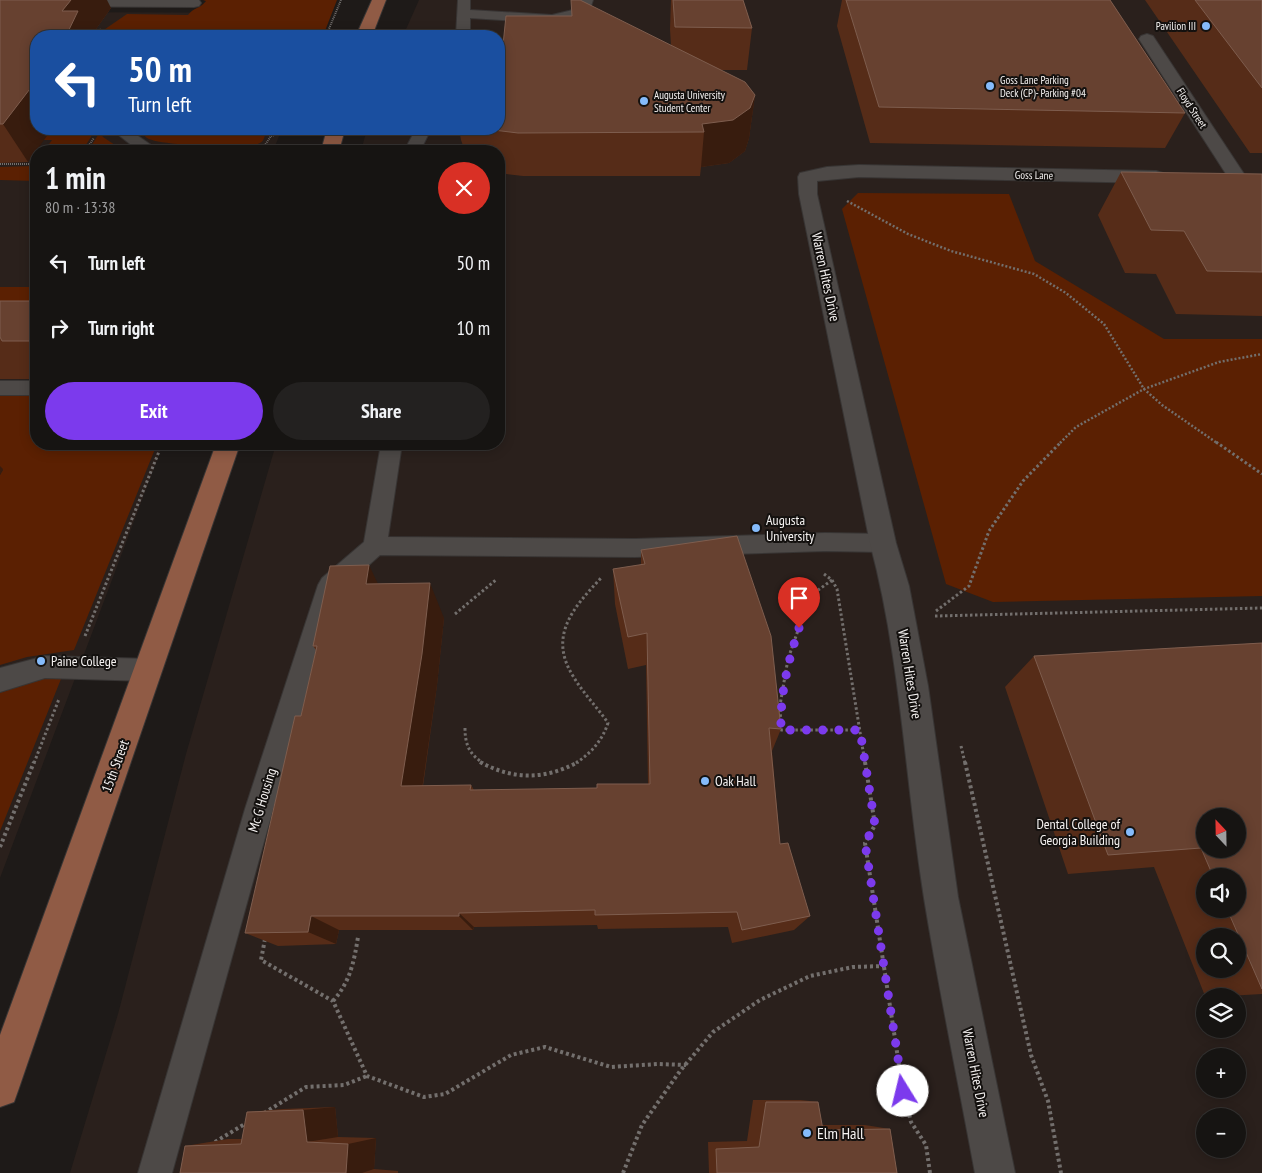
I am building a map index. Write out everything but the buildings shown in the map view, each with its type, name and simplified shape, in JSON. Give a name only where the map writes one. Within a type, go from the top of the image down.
[{"type":"main road","points":[[366,30],[379,0]]},
{"type":"main road","name":"15th Street","points":[[0,1088],[226,450]]},
{"type":"street","points":[[0,2],[194,4]]},
{"type":"street","name":"Floyd Street","points":[[1147,39],[1246,177],[1218,177]]},
{"type":"street","name":"Goss Lane","points":[[807,177],[827,173],[859,171],[1178,177]]},
{"type":"street","name":"Warren Hites Drive","points":[[807,177],[808,194],[883,543],[895,586],[913,686],[941,897],[995,1173]]},
{"type":"lane","points":[[463,30],[464,0]]},
{"type":"lane","points":[[463,14],[552,19],[583,12],[588,0]]},
{"type":"lane","points":[[127,135],[141,145]]},
{"type":"lane","points":[[0,388],[30,388]]},
{"type":"lane","points":[[390,450],[375,546],[635,548],[825,542],[883,543]]},
{"type":"lane","name":"Mc G Housing","points":[[155,1173],[259,808],[330,584],[375,546]]},
{"type":"lane","points":[[0,680],[45,667],[149,670]]},
{"type":"path","points":[[328,30],[341,0]]},
{"type":"path","points":[[0,164],[30,164]]},
{"type":"path","points":[[841,198],[908,234],[951,251],[1034,274],[1066,293],[1104,324],[1144,388],[1162,406],[1262,474]]},
{"type":"path","points":[[1262,354],[1220,362],[1144,388],[1076,427],[1023,481],[988,531],[969,586],[929,616],[1262,608]]},
{"type":"path","points":[[819,570],[832,580],[837,589],[875,825],[865,843],[883,966],[903,1091],[911,1122],[926,1145],[930,1173]]},
{"type":"path","points":[[455,614],[496,579],[505,577]]},
{"type":"path","points":[[464,728],[465,740],[473,756],[497,770],[522,776],[548,775],[574,764],[593,750],[606,732],[608,723],[572,676],[561,642],[564,625],[577,604],[602,577]]},
{"type":"path","points":[[832,580],[810,596],[788,659],[780,705],[781,730],[860,730]]},
{"type":"path","points":[[959,736],[1031,1055],[1048,1101],[1061,1173]]},
{"type":"path","points":[[266,933],[260,960],[332,1001],[367,1076]]},
{"type":"path","points":[[332,1001],[345,988],[355,963],[358,937]]},
{"type":"path","points":[[623,1173],[642,1125],[713,1032],[760,1000],[810,976],[853,967],[883,966]]},
{"type":"path","points":[[212,1144],[306,1087],[344,1085],[367,1076],[424,1097],[445,1094],[511,1055],[545,1047],[611,1067],[658,1064],[686,1065]]},
{"type":"shaded area","points":[[203,0],[337,0],[325,30],[104,30],[127,14],[188,15],[206,1]]},
{"type":"shaded area","name":"Augusta University","points":[[419,0],[1262,0],[1262,1173],[70,1173],[118,1014],[186,754],[274,450],[505,450],[505,145],[363,145],[365,135],[505,135],[505,30],[406,30]]},
{"type":"shaded area","name":"Paine College","points":[[0,12],[325,13],[319,30],[30,30],[30,135],[280,135],[275,145],[30,145],[30,450],[161,450],[0,878]]},
{"type":"shaded area","points":[[35,135],[92,135],[86,145],[48,145],[52,140],[32,140]]},
{"type":"shaded area","points":[[98,135],[102,135],[115,145],[92,145]]},
{"type":"shaded area","points":[[144,135],[265,135],[260,143],[252,145],[185,145],[155,141]]},
{"type":"shaded area","points":[[30,166],[30,181],[0,180],[0,167]]},
{"type":"shaded area","points":[[858,193],[1009,194],[1035,261],[1164,339],[1262,339],[1262,596],[993,602],[946,584],[842,209]]},
{"type":"shaded area","points":[[0,287],[30,287],[30,344],[0,344]]},
{"type":"shaded area","points":[[0,393],[30,393],[30,450],[155,450],[74,650],[27,657],[0,665],[0,475],[3,470],[0,469]]},
{"type":"shaded area","points":[[41,678],[61,679],[0,831],[0,688]]},
{"type":"place","name":"Pavilion III","points":[[1206,26]]},
{"type":"place","name":"Goss Lane Parking Deck (CP)- Parking #04","points":[[990,86]]},
{"type":"place","name":"Augusta University Student Center","points":[[644,101]]},
{"type":"place","name":"Augusta University","points":[[756,528]]},
{"type":"place","name":"Paine College","points":[[41,661]]},
{"type":"place","name":"Oak Hall","points":[[705,781]]},
{"type":"place","name":"Dental College of Georgia Building","points":[[1130,832]]},
{"type":"place","name":"Elm Hall","points":[[807,1133]]},
{"type":"route","points":[[799,628],[788,659],[780,705],[781,730],[860,730],[875,825],[865,843],[903,1091]]}]
